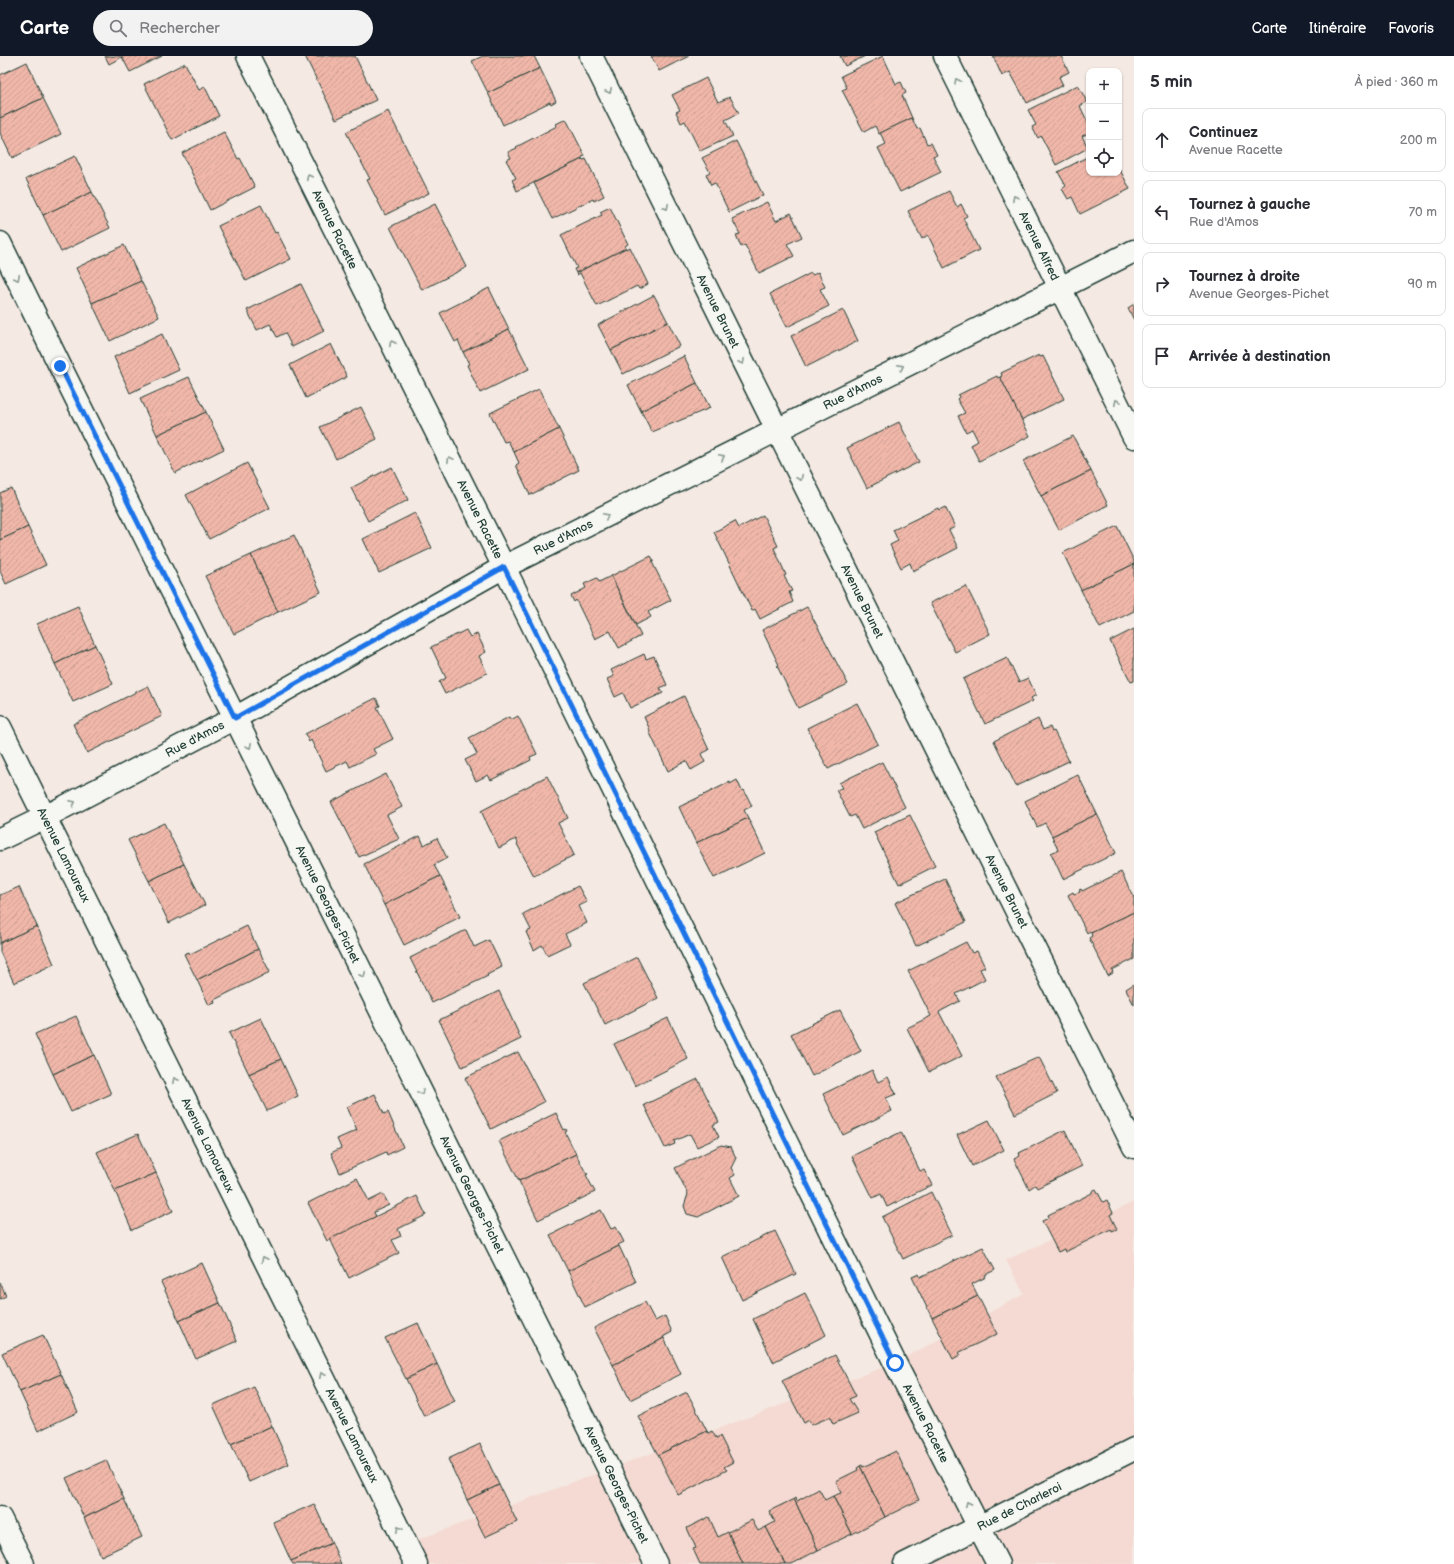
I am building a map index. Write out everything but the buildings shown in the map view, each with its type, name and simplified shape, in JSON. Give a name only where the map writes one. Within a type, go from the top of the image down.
[{"type":"street","name":"Avenue Racette","points":[[248,56],[504,567],[888,1349],[998,1564]]},
{"type":"street","name":"Avenue Brunet","points":[[591,56],[1134,1147]]},
{"type":"street","name":"Avenue Alfred","points":[[944,56],[1134,437]]},
{"type":"street","name":"Avenue Georges-Pichet","points":[[0,243],[656,1564]]},
{"type":"street","name":"Rue d'Amos","points":[[0,839],[235,718],[504,567],[1134,251]]},
{"type":"street","name":"Avenue Lamoureux","points":[[0,727],[416,1564]]},
{"type":"street","name":"Rue de Charleroi","points":[[905,1564],[1134,1449]]},
{"type":"street","points":[[0,1518],[23,1564]]},
{"type":"shaded area","points":[[1134,1202],[1134,1564],[416,1564],[406,1544],[895,1363],[1024,1294],[1006,1260]]},
{"type":"route","points":[[60,366],[235,718],[504,567],[895,1363]]}]
